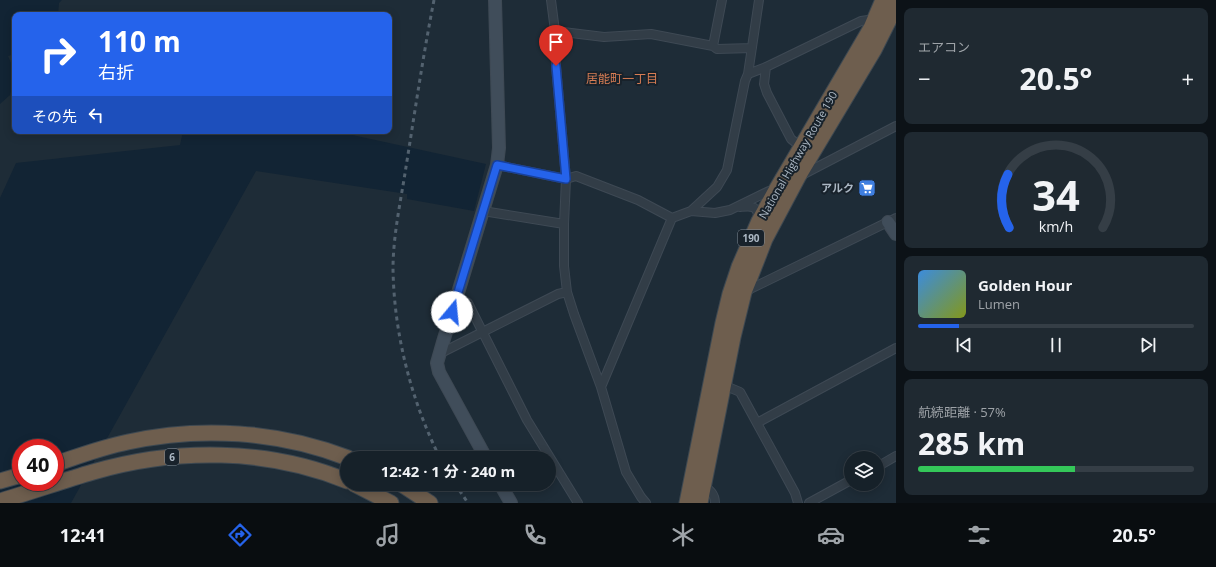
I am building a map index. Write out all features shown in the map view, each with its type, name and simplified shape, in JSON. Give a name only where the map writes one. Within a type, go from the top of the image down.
[{"type":"highway","name":"National Highway Route 190","points":[[700,503],[717,383],[723,323],[730,294],[742,261],[759,222],[801,147],[862,44],[896,0]]},
{"type":"highway","name":"National Highway Route 190","points":[[687,503],[717,383],[733,337],[744,292],[765,239],[798,177],[874,50],[885,14]]},
{"type":"highway","name":"6","points":[[64,461],[107,447],[148,438],[169,435],[212,433],[255,436],[296,442],[317,447],[340,455]]},
{"type":"highway","name":"6","points":[[0,501],[94,471],[115,466],[156,459],[194,455],[237,456],[278,461],[318,471],[340,479]]},
{"type":"highway","points":[[0,481],[12,478]]},
{"type":"highway","points":[[368,491],[391,503]]},
{"type":"highway","points":[[412,491],[430,503]]},
{"type":"street","points":[[482,451],[439,372],[437,363],[497,165],[499,148],[495,0]]},
{"type":"street","points":[[551,0],[555,32],[556,66],[566,179],[564,266],[567,292],[601,387],[626,472],[646,503]]},
{"type":"street","points":[[713,46],[722,0]]},
{"type":"street","points":[[601,387],[672,218],[690,211],[717,187],[727,170],[745,81],[748,74],[759,0]]},
{"type":"street","points":[[748,74],[766,67],[861,21],[885,14]]},
{"type":"street","points":[[555,32],[571,32],[604,37],[651,34],[713,46],[717,49],[752,48]]},
{"type":"street","points":[[766,67],[764,84],[767,93],[791,139],[801,147]]},
{"type":"street","points":[[690,211],[715,213],[730,210],[798,177],[896,126]]},
{"type":"street","points":[[497,165],[566,179],[576,176],[638,200],[672,218]]},
{"type":"street","points":[[737,207],[754,207],[757,210],[759,222]]},
{"type":"street","points":[[483,211],[564,224]]},
{"type":"street","points":[[744,292],[892,220],[896,234]]},
{"type":"street","points":[[439,354],[558,294],[567,292]]},
{"type":"street","points":[[457,297],[468,303],[527,420],[578,503]]},
{"type":"street","points":[[757,423],[896,348]]},
{"type":"street","points":[[717,383],[740,392],[795,493],[798,503]]},
{"type":"street","points":[[884,462],[896,456]]},
{"type":"street","points":[[809,503],[844,484]]},
{"type":"street","points":[[703,485],[711,490],[715,503]]},
{"type":"street","points":[[504,491],[511,503]]},
{"type":"water","points":[[0,0],[62,0],[59,3],[58,12],[12,12],[12,55],[8,56],[12,65],[12,88],[10,95],[0,104]]},
{"type":"water","points":[[182,134],[348,134],[486,164],[474,211],[407,199],[407,194],[256,171],[71,503],[0,503],[0,198],[16,163],[180,145]]},
{"type":"railway","points":[[434,0],[394,243],[393,269],[397,318],[406,366],[421,413],[437,451]]},
{"type":"railway","points":[[460,491],[468,503]]},
{"type":"place","name":"アルク","points":[[867,188]]},
{"type":"district","name":"居能町一丁目","points":[[622,79]]},
{"type":"route","points":[[452,312],[497,165],[566,179],[556,66]]}]
